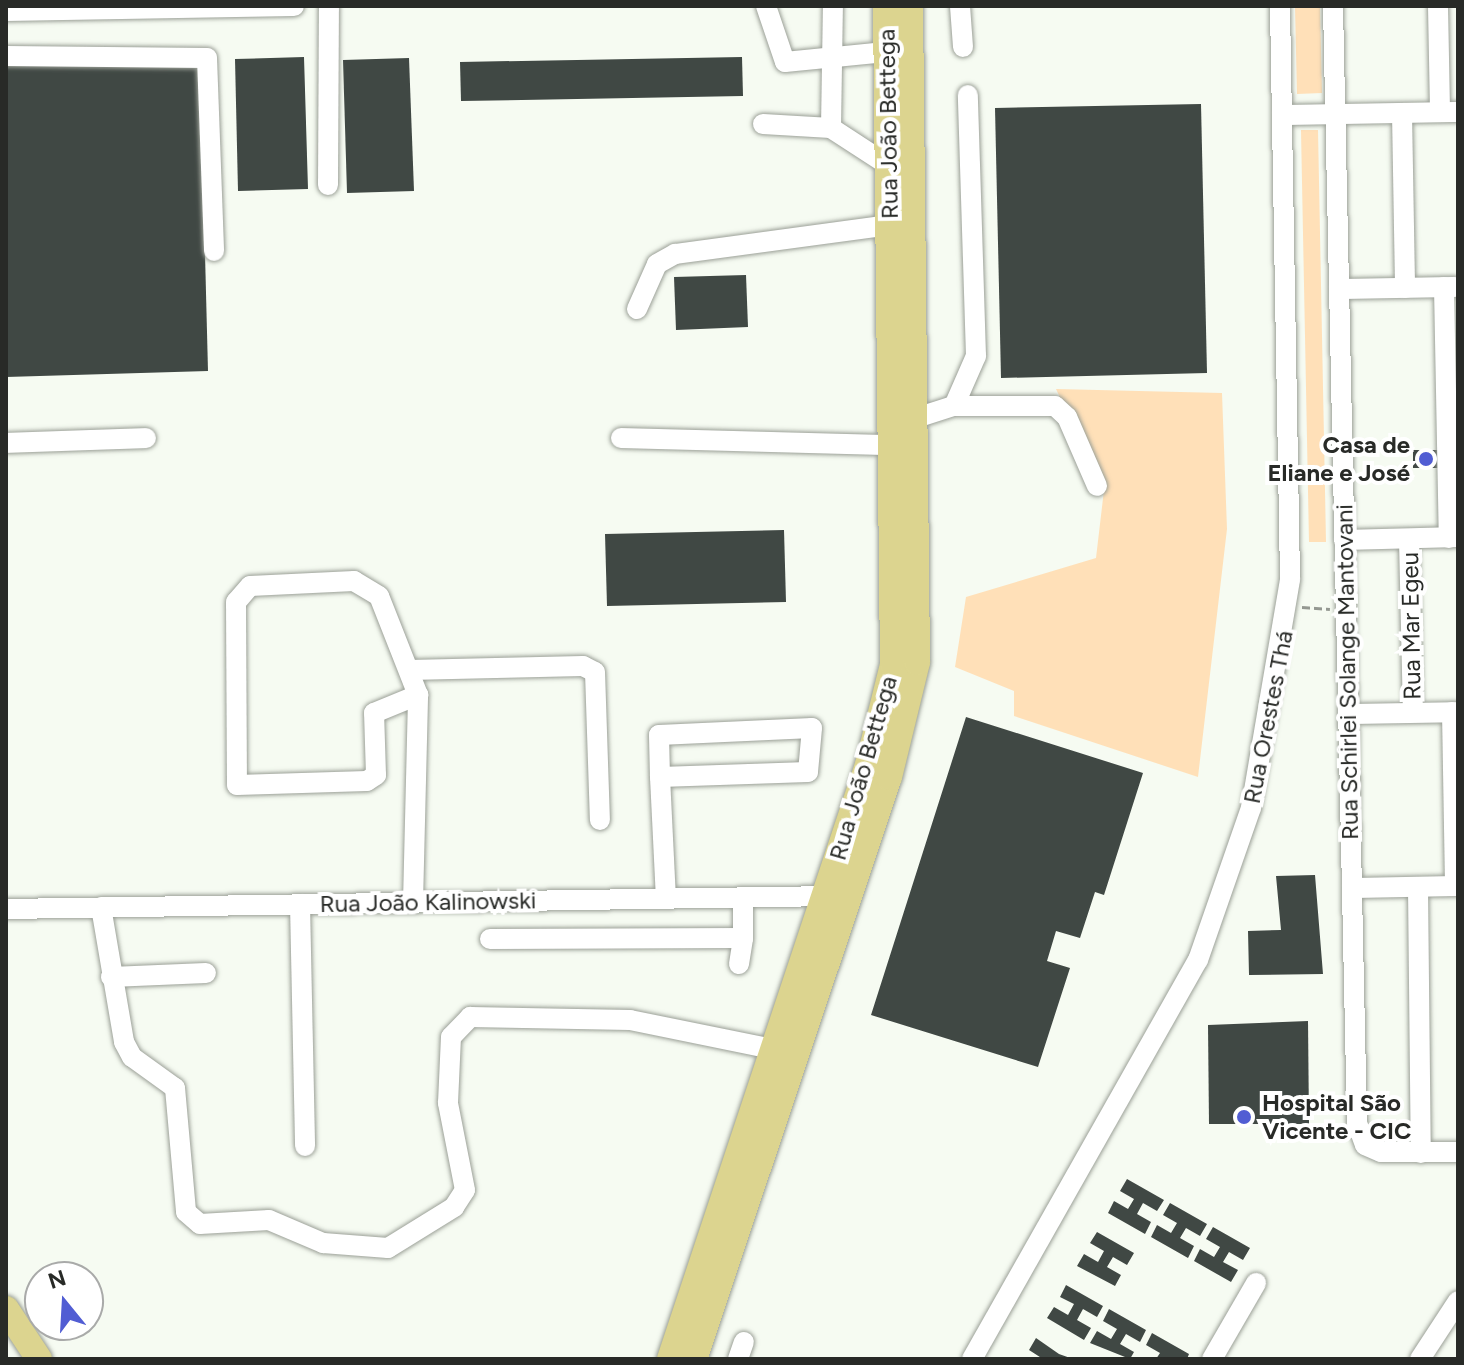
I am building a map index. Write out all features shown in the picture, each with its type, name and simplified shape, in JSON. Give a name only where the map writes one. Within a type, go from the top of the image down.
[{"type":"main road","name":"Rua João Bettega","points":[[670,1359],[773,1049],[837,896],[893,665],[886,6]]},
{"type":"main road","name":"Rua João Bettega","points":[[694,1359],[837,896],[917,662],[910,6]]},
{"type":"main road","points":[[6,1309],[39,1359]]},
{"type":"street","points":[[6,11],[294,6]]},
{"type":"street","points":[[328,185],[329,6]]},
{"type":"street","points":[[766,6],[780,59],[833,62],[886,52]]},
{"type":"street","points":[[831,128],[833,6]]},
{"type":"street","points":[[960,6],[963,47]]},
{"type":"street","name":"Rua Orestes Thá","points":[[972,1359],[1198,960],[1251,808],[1290,579],[1280,6]]},
{"type":"street","name":"Rua Schirlei Solange Mantovani","points":[[1333,6],[1357,1123],[1365,1145],[1421,1153]]},
{"type":"street","points":[[1282,115],[1449,112],[1438,6]]},
{"type":"street","points":[[6,56],[207,58],[214,251]]},
{"type":"street","points":[[954,406],[976,356],[968,95]]},
{"type":"street","points":[[1402,113],[1405,288]]},
{"type":"street","points":[[763,124],[831,128],[888,165]]},
{"type":"street","points":[[637,309],[657,264],[675,254],[889,225]]},
{"type":"street","points":[[1339,289],[1451,287],[1453,538],[1344,540]]},
{"type":"street","points":[[916,418],[954,406],[980,412],[1026,402],[1055,406],[1067,417],[1097,486]]},
{"type":"street","points":[[6,443],[146,438]]},
{"type":"street","points":[[621,438],[893,445]]},
{"type":"street","name":"Rua Mar Egeu","points":[[1409,539],[1413,712]]},
{"type":"street","points":[[413,903],[418,695],[379,596],[354,581],[250,586],[236,602],[237,785],[367,781],[376,775],[374,713],[418,695]]},
{"type":"street","points":[[409,670],[583,666],[595,672],[600,820]]},
{"type":"street","points":[[1348,714],[1455,712],[1457,886],[1352,888]]},
{"type":"street","points":[[660,777],[808,772],[812,728],[659,735],[660,777],[666,899]]},
{"type":"street","points":[[1418,887],[1421,1153],[1458,1152]]},
{"type":"street","name":"Rua João Kalinowski","points":[[6,909],[837,896]]},
{"type":"street","points":[[739,964],[743,938],[743,897]]},
{"type":"street","points":[[300,904],[305,1146]]},
{"type":"street","points":[[101,907],[111,977],[132,1057],[175,1088],[191,1219],[269,1220],[323,1243],[405,1244],[454,1207],[465,1190],[448,1103],[451,1037],[470,1017],[630,1020],[773,1049]]},
{"type":"street","points":[[490,939],[743,938]]},
{"type":"street","points":[[111,977],[206,973]]},
{"type":"street","points":[[1212,1359],[1256,1283]]},
{"type":"street","points":[[1420,1359],[1458,1301]]},
{"type":"path","points":[[1296,607],[1334,609]]},
{"type":"shaded area","points":[[1295,6],[1320,6],[1322,93],[1297,94]]},
{"type":"shaded area","points":[[1301,130],[1318,130],[1326,542],[1309,542]]},
{"type":"shaded area","points":[[1056,389],[1222,393],[1227,529],[1198,777],[1014,716],[1014,691],[955,667],[966,597],[1096,558],[1104,490]]},
{"type":"building","points":[[304,57],[308,189],[238,191],[235,59]]},
{"type":"building","points":[[742,57],[743,96],[461,101],[460,62]]},
{"type":"building","points":[[200,58],[208,371],[6,377],[6,64]]},
{"type":"building","points":[[409,58],[414,191],[347,193],[343,60]]},
{"type":"building","points":[[1201,104],[1207,373],[1001,378],[995,108]]},
{"type":"building","points":[[746,275],[748,327],[676,330],[674,277]]},
{"type":"building","name":"Casa de Eliane e José","points":[[1413,450],[1438,450],[1438,468],[1413,468]]},
{"type":"building","points":[[784,530],[786,602],[607,606],[605,534]]},
{"type":"building","points":[[966,717],[1143,773],[1104,895],[1095,892],[1080,938],[1056,931],[1047,961],[1070,968],[1038,1067],[871,1015]]},
{"type":"building","points":[[1315,875],[1323,974],[1249,975],[1248,931],[1281,930],[1276,876]]},
{"type":"building","points":[[1308,1021],[1309,1124],[1209,1124],[1208,1025]]},
{"type":"building","points":[[1127,1179],[1164,1200],[1157,1211],[1143,1203],[1137,1214],[1151,1222],[1145,1234],[1108,1213],[1114,1201],[1128,1209],[1134,1199],[1120,1191]]},
{"type":"building","points":[[1170,1203],[1207,1224],[1200,1236],[1186,1228],[1180,1238],[1194,1246],[1188,1258],[1151,1237],[1157,1225],[1171,1233],[1177,1223],[1163,1215]]},
{"type":"building","points":[[1213,1227],[1250,1248],[1243,1260],[1229,1252],[1223,1262],[1238,1270],[1231,1282],[1194,1261],[1200,1249],[1214,1257],[1220,1247],[1206,1239]]},
{"type":"building","points":[[1097,1232],[1134,1253],[1127,1265],[1113,1257],[1107,1267],[1121,1275],[1115,1286],[1077,1266],[1084,1254],[1098,1262],[1104,1251],[1090,1243]]},
{"type":"building","points":[[1066,1285],[1103,1306],[1097,1317],[1083,1309],[1077,1320],[1091,1328],[1084,1340],[1047,1318],[1054,1307],[1068,1315],[1074,1304],[1060,1297]]},
{"type":"building","points":[[1109,1309],[1146,1330],[1140,1342],[1126,1334],[1120,1344],[1134,1352],[1130,1359],[1090,1343],[1097,1331],[1111,1339],[1117,1329],[1103,1321]]},
{"type":"building","points":[[1152,1333],[1189,1354],[1187,1359],[1156,1359],[1160,1353],[1146,1345]]},
{"type":"building","points":[[1036,1338],[1059,1354],[1073,1359],[1043,1359],[1029,1350]]},
{"type":"place","name":"Casa de Eliane e José","points":[[1426,459]]},
{"type":"place","name":"Hospital São Vicente - CIC","points":[[1244,1117]]}]
